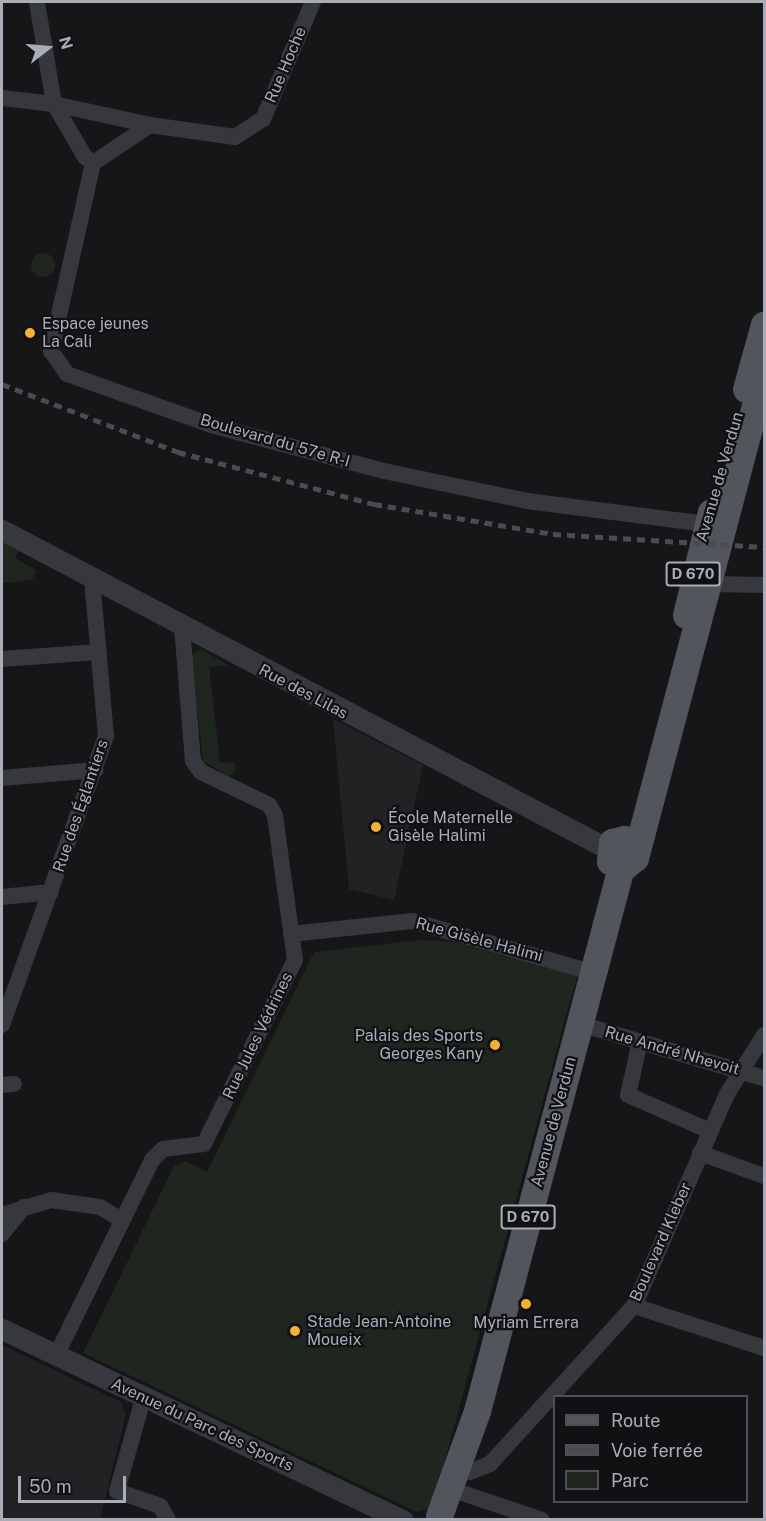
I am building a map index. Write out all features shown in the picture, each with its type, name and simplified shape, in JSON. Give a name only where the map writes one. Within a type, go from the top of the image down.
[{"type":"main road","points":[[765,299],[765,313]]},
{"type":"main road","name":"Avenue de Verdun","points":[[445,1519],[477,1411],[594,973],[621,850],[669,690],[707,524],[765,324]]},
{"type":"main road","name":"Avenue de Verdun","points":[[621,850],[711,584],[765,371]]},
{"type":"main road","name":"Avenue de Verdun","points":[[445,1519],[466,1483],[477,1411]]},
{"type":"street","points":[[37,2],[54,104],[93,164],[150,125]]},
{"type":"street","name":"Rue Hoche","points":[[2,98],[54,104],[150,125],[235,137],[263,119],[313,2]]},
{"type":"street","name":"Boulevard du 57e R-I","points":[[93,164],[51,351],[67,374],[211,425],[384,471],[527,501],[707,524]]},
{"type":"street","name":"Rue des Lilas","points":[[2,530],[182,627],[621,850]]},
{"type":"street","name":"Rue des Églantiers","points":[[2,1025],[96,770],[106,736],[92,579]]},
{"type":"street","points":[[711,584],[765,585]]},
{"type":"street","name":"Rue Jules Védrines","points":[[57,1354],[152,1160],[163,1149],[204,1144],[295,960],[275,815],[269,805],[201,772],[194,761],[182,627]]},
{"type":"street","points":[[2,659],[99,652]]},
{"type":"street","points":[[2,778],[96,770]]},
{"type":"street","points":[[2,897],[51,892]]},
{"type":"street","name":"Rue Gisèle Halimi","points":[[291,934],[412,921],[594,973]]},
{"type":"street","name":"Rue André Nhevoit","points":[[580,1024],[765,1078]]},
{"type":"street","name":"Boulevard Kleber","points":[[466,1483],[490,1464],[634,1306],[710,1131],[741,1071],[765,1035]]},
{"type":"street","points":[[640,1041],[628,1095],[710,1131]]},
{"type":"street","points":[[700,1153],[765,1176]]},
{"type":"street","points":[[2,1215],[25,1207],[74,1202],[100,1207],[122,1220]]},
{"type":"street","points":[[2,1234],[25,1207]]},
{"type":"street","points":[[634,1306],[765,1348]]},
{"type":"street","name":"Avenue du Parc des Sports","points":[[2,1329],[57,1354],[143,1399],[404,1520]]},
{"type":"street","points":[[143,1399],[117,1491],[160,1506],[168,1520]]},
{"type":"street","points":[[466,1483],[542,1520]]},
{"type":"shaded area","name":"École Maternelle Gisèle Halimi","points":[[333,719],[423,765],[394,900],[349,889]]},
{"type":"shaded area","points":[[2,1345],[121,1402],[126,1414],[100,1519],[2,1519]]},
{"type":"green space","points":[[43,253],[48,254],[54,260],[54,270],[48,276],[43,277],[38,276],[32,270],[31,265],[32,260],[38,254]]},
{"type":"green space","points":[[2,541],[19,551],[15,558],[36,570],[32,580],[2,583]]},
{"type":"green space","points":[[201,649],[228,665],[209,667],[220,763],[235,762],[236,771],[229,777],[203,761],[191,655]]},
{"type":"green space","points":[[419,940],[453,942],[577,976],[432,1508],[417,1512],[83,1353],[174,1166],[185,1161],[207,1172],[314,952]]},
{"type":"railway","points":[[2,384],[178,452],[374,504],[553,534],[764,547]]},
{"type":"place","name":"Espace jeunes La Cali","points":[[30,333]]},
{"type":"place","name":"École Maternelle Gisèle Halimi","points":[[376,827]]},
{"type":"place","name":"Palais des Sports Georges Kany","points":[[495,1045]]},
{"type":"place","name":"Myriam Errera","points":[[526,1304]]},
{"type":"place","name":"Stade Jean-Antoine Moueix","points":[[295,1331]]}]
